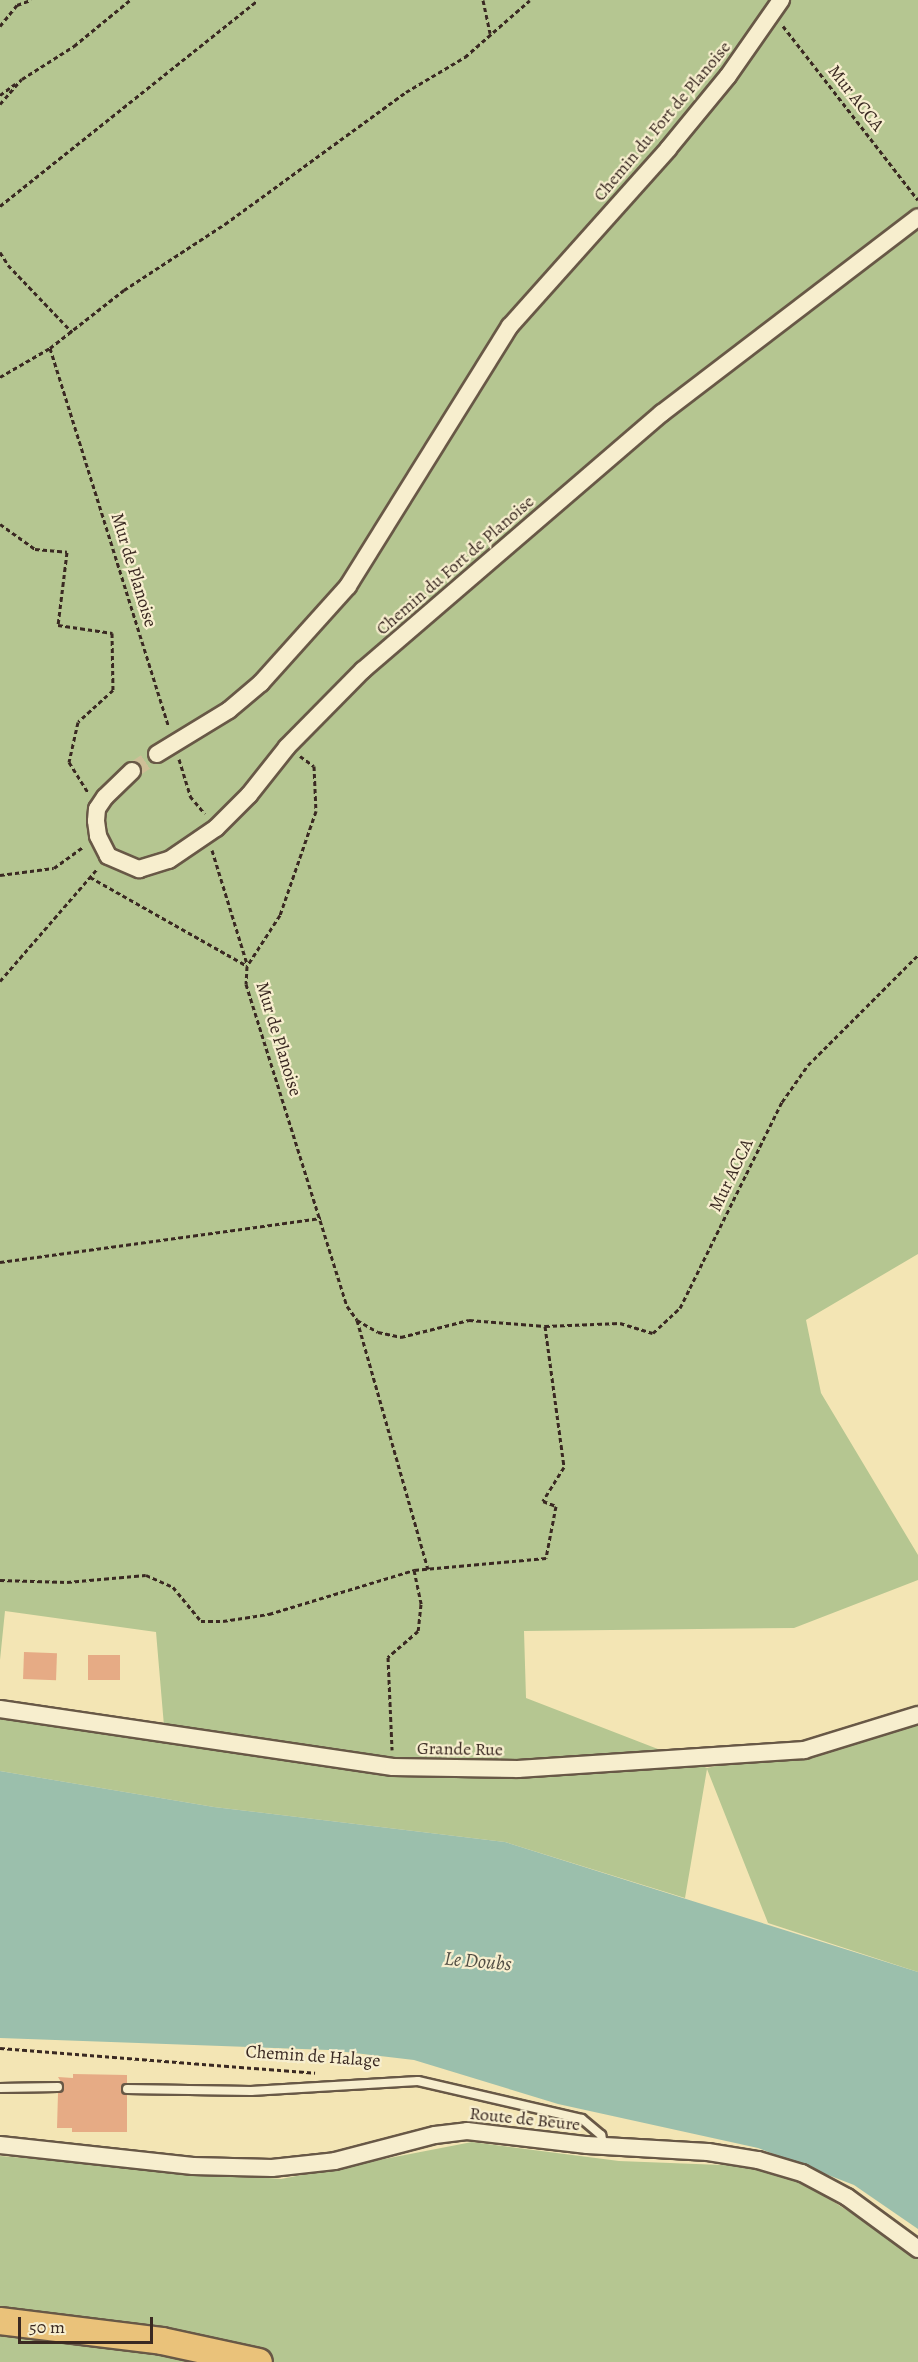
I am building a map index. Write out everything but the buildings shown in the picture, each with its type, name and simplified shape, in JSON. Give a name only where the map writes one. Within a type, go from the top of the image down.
[{"type":"main road","points":[[0,2321],[162,2341],[259,2362]]},
{"type":"street","name":"Chemin du Fort de Planoise","points":[[157,754],[229,710],[261,683],[348,586],[510,326],[668,149],[777,7]]},
{"type":"street","name":"Chemin du Fort de Planoise","points":[[108,856],[139,869],[169,860],[216,828],[249,795],[287,747],[363,670],[662,413],[918,217]]},
{"type":"street","points":[[108,856],[98,836],[97,809],[117,783],[132,771]]},
{"type":"street","name":"Grande Rue","points":[[0,1709],[393,1767],[518,1769],[804,1750],[918,1715]]},
{"type":"street","name":"Route de Beure","points":[[0,2145],[193,2166],[272,2168],[335,2161],[435,2135],[467,2131],[604,2147],[708,2152],[758,2160],[802,2173],[846,2197],[918,2248]]},
{"type":"lane","points":[[127,2090],[250,2091],[418,2080],[582,2119],[601,2135],[604,2147]]},
{"type":"lane","points":[[0,2088],[58,2087]]},
{"type":"path","points":[[0,26],[17,5],[31,0]]},
{"type":"path","points":[[0,94],[74,46],[130,0]]},
{"type":"path","points":[[0,206],[258,0]]},
{"type":"path","points":[[483,0],[491,34]]},
{"type":"path","points":[[0,377],[50,348],[124,290],[225,224],[406,92],[465,57],[530,0]]},
{"type":"path","name":"Mur ACCA","points":[[777,7],[918,200]]},
{"type":"path","points":[[0,104],[22,79]]},
{"type":"path","points":[[0,252],[8,266],[72,332]]},
{"type":"path","name":"Mur de Planoise","points":[[50,348],[190,796],[216,828]]},
{"type":"path","points":[[0,524],[35,549],[67,552],[58,625],[112,633],[113,690],[78,722],[69,762],[97,809]]},
{"type":"path","name":"Mur de Planoise","points":[[287,747],[314,766],[316,811],[280,915],[261,940],[247,966],[246,984],[347,1306],[357,1320],[428,1569]]},
{"type":"path","points":[[0,875],[54,868],[98,836]]},
{"type":"path","points":[[202,838],[210,843],[247,966]]},
{"type":"path","points":[[0,981],[108,856]]},
{"type":"path","points":[[90,877],[247,966]]},
{"type":"path","name":"Mur ACCA","points":[[545,1326],[620,1323],[653,1333],[680,1308],[782,1102],[808,1065],[918,955]]},
{"type":"path","points":[[0,1262],[321,1218]]},
{"type":"path","points":[[0,1580],[67,1582],[146,1575],[173,1587],[201,1621],[223,1621],[269,1614],[414,1569],[546,1558],[556,1506],[543,1501],[564,1467],[545,1326],[469,1320],[401,1337],[378,1332],[357,1320]]},
{"type":"path","points":[[393,1767],[388,1657],[418,1631],[420,1604],[414,1569]]},
{"type":"path","name":"Chemin de Halage","points":[[0,2048],[324,2073]]},
{"type":"green space","points":[[0,0],[918,0],[918,1254],[806,1320],[821,1393],[918,1555],[918,1580],[794,1628],[524,1631],[526,1698],[707,1768],[918,1722],[918,1972],[768,1923],[707,1769],[685,1898],[505,1842],[214,1807],[0,1771],[0,1700],[164,1726],[156,1632],[5,1611],[0,1660]]},
{"type":"green space","points":[[472,2142],[619,2161],[747,2166],[799,2180],[918,2255],[918,2362],[0,2362],[0,2156],[281,2179]]},
{"type":"water","name":"Le Doubs","points":[[0,1771],[214,1807],[505,1842],[918,1972],[918,2229],[854,2185],[758,2148],[558,2104],[414,2060],[329,2050],[0,2038]]},
{"type":"tunnel","points":[[132,771],[157,754]]}]
